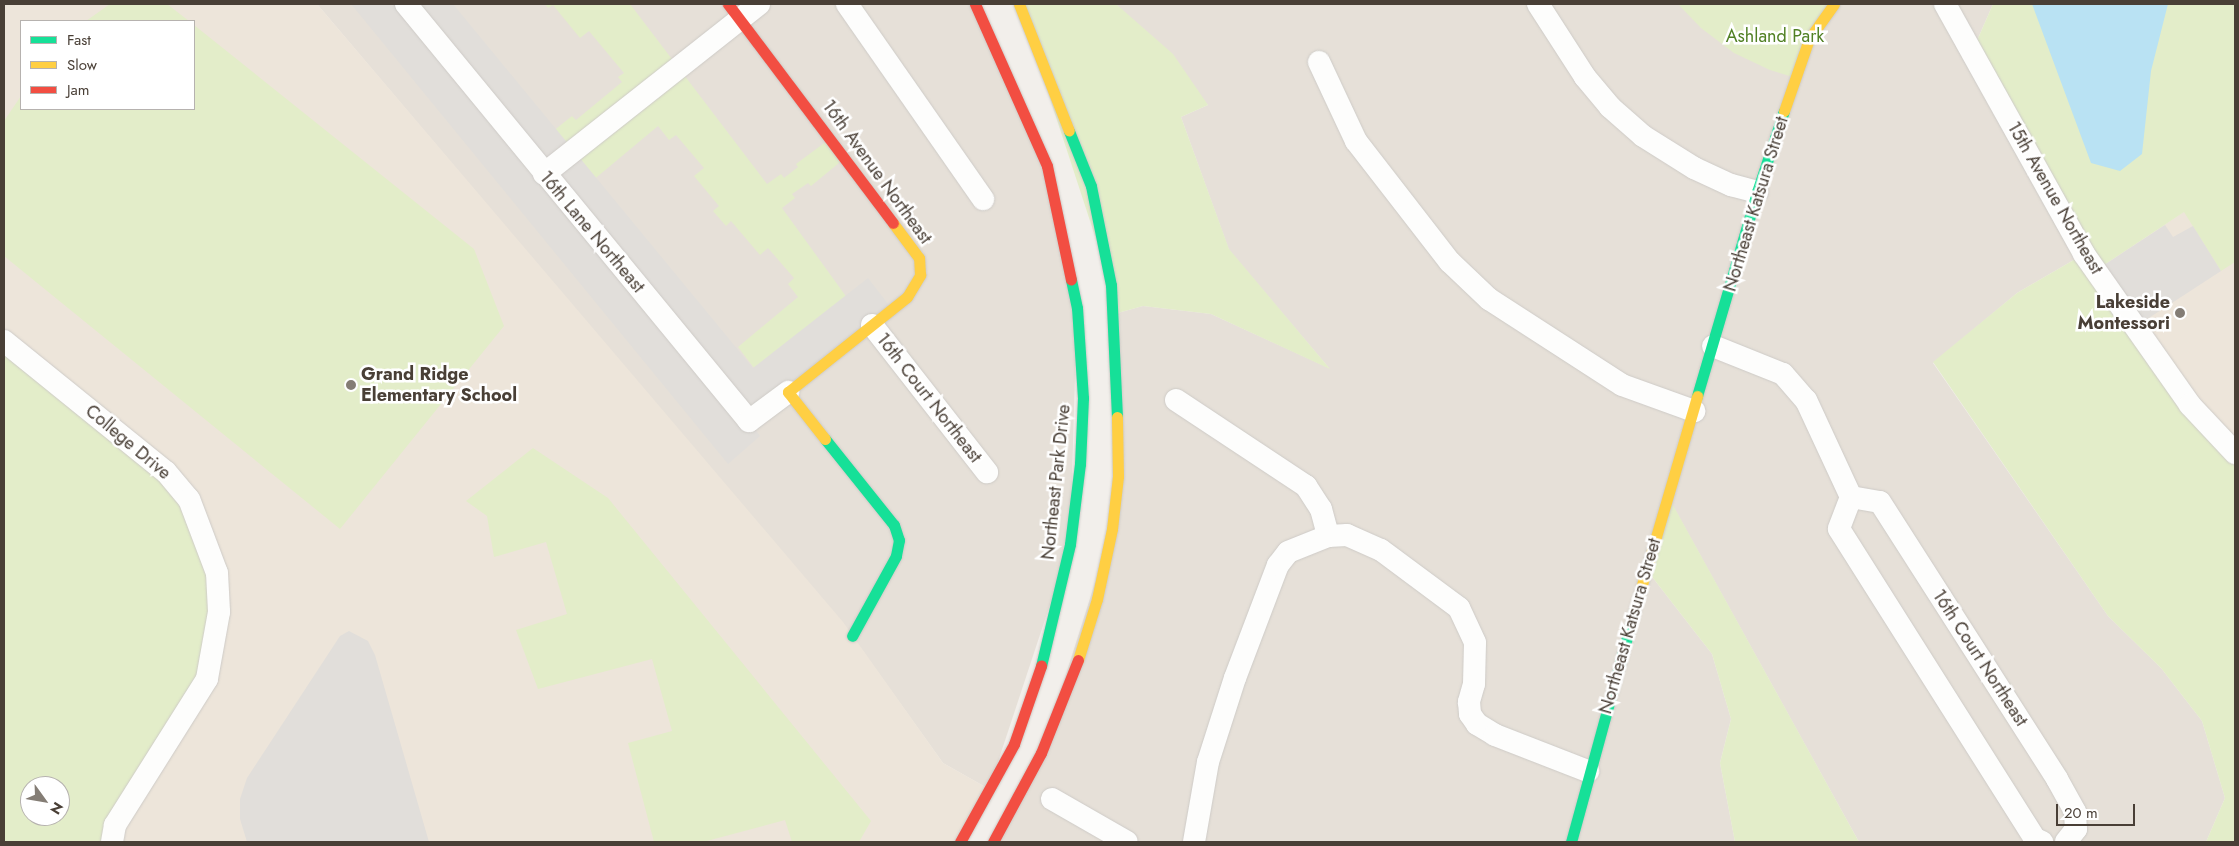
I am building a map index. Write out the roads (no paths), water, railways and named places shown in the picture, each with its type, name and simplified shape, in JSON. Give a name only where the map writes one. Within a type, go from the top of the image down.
[{"type":"street","name":"16th Lane Northeast","points":[[406,4],[749,421],[788,392]]},
{"type":"street","points":[[544,174],[734,11],[759,4]]},
{"type":"street","points":[[847,4],[983,199]]},
{"type":"street","name":"Northeast Park Drive","points":[[960,842],[1014,744],[1035,688],[1052,627],[1070,544],[1080,464],[1083,398],[1077,308],[1047,166],[975,4]]},
{"type":"street","points":[[993,842],[1041,753],[1074,673],[1110,538],[1118,476],[1117,368],[1111,285],[1091,186],[1019,4]]},
{"type":"street","points":[[1538,4],[1585,76],[1610,107],[1643,136],[1694,168],[1731,185],[1757,192]]},
{"type":"street","name":"Northeast Katsura Street","points":[[1571,842],[1588,770],[1757,192],[1809,39],[1834,4]]},
{"type":"street","name":"15th Avenue Northeast","points":[[1945,4],[2084,254],[2190,406],[2235,453]]},
{"type":"street","name":"16th Avenue Northeast","points":[[734,11],[918,258],[920,275],[917,285],[907,297],[788,392]]},
{"type":"street","points":[[1319,62],[1356,141],[1450,262],[1489,299],[1622,385],[1694,411]]},
{"type":"street","name":"16th Court Northeast","points":[[872,325],[987,472]]},
{"type":"street","name":"College Drive","points":[[4,341],[166,472],[189,499],[217,573],[219,612],[207,678],[115,825],[112,842]]},
{"type":"street","points":[[1713,346],[1783,374],[1795,384],[1806,400],[1850,497],[1839,529],[2035,839],[2042,842]]},
{"type":"street","points":[[788,392],[894,525],[899,540],[896,556],[852,636]]},
{"type":"street","points":[[1176,400],[1306,486],[1321,509],[1328,536]]},
{"type":"street","name":"16th Court Northeast","points":[[1850,497],[1880,502],[2056,779],[2075,812],[2076,829],[2066,842]]},
{"type":"street","points":[[1194,842],[1208,762],[1235,678],[1278,565],[1288,552],[1328,536],[1346,535],[1381,550],[1459,608],[1475,643],[1474,684],[1469,702],[1470,714],[1477,724],[1495,735],[1588,770]]},
{"type":"street","points":[[1052,799],[1127,842]]},
{"type":"water","points":[[2032,4],[2168,4],[2151,71],[2142,154],[2120,171],[2091,163]]},
{"type":"place","name":"Lakeside Montessori","points":[[2180,313]]},
{"type":"place","name":"Grand Ridge Elementary School","points":[[351,385]]},
{"type":"park label","name":"Ashland Park","points":[[1775,36]]}]
